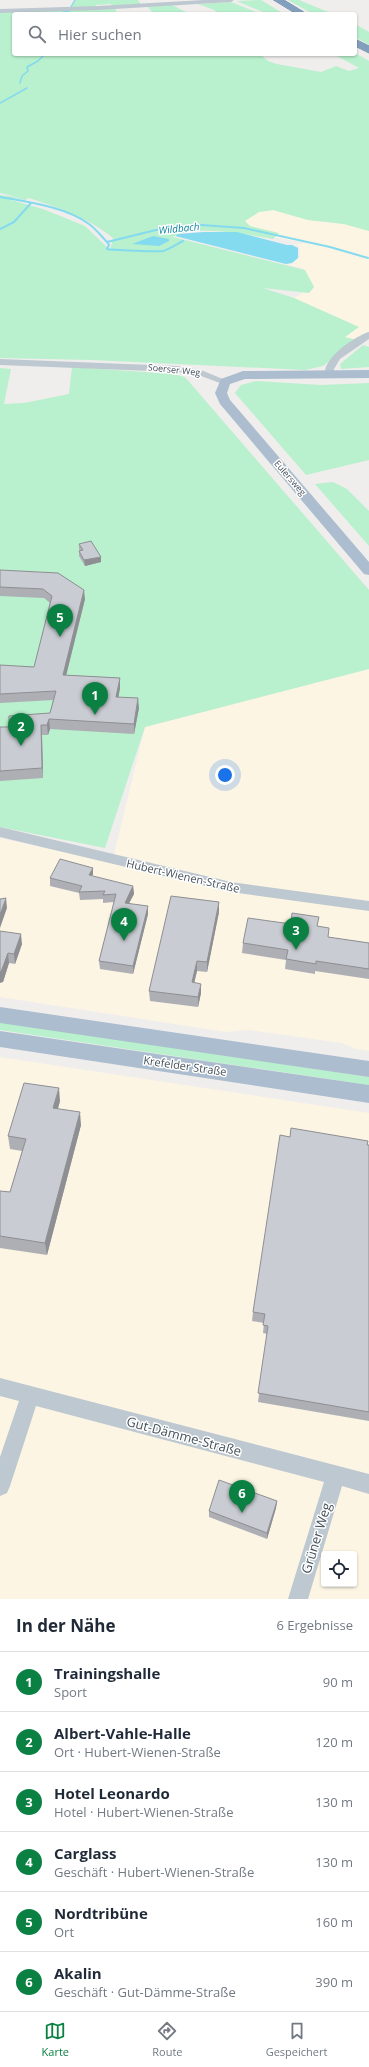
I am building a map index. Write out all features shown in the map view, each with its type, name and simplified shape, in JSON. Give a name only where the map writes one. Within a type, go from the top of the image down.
[{"type":"highway","points":[[278,0],[299,12]]},
{"type":"highway","points":[[269,2],[286,12]]},
{"type":"highway","points":[[357,43],[369,50]]},
{"type":"highway","points":[[357,50],[369,57]]},
{"type":"main road","points":[[225,382],[235,377],[253,374],[329,376],[369,374]]},
{"type":"main road","name":"Eulersweg","points":[[225,382],[221,393],[224,401],[369,571]]},
{"type":"main road","points":[[0,1014],[369,1069]]},
{"type":"main road","name":"Krefelder Straße","points":[[0,1039],[369,1094]]},
{"type":"street","points":[[0,11],[98,8],[231,0]]},
{"type":"street","points":[[329,376],[328,370],[334,360],[369,335]]},
{"type":"street","name":"Soerser Weg","points":[[0,362],[184,370],[206,374],[225,382]]},
{"type":"street","name":"Hubert-Wienen-Straße","points":[[0,832],[231,887],[369,906]]},
{"type":"street","name":"Gut-Dämme-Straße","points":[[0,1387],[369,1484]]},
{"type":"street","points":[[0,1486],[30,1395]]},
{"type":"street","name":"Grüner Weg","points":[[298,1599],[335,1476]]},
{"type":"shaded area","points":[[273,210],[308,220],[344,224],[369,231],[369,331],[356,340],[345,337],[358,327],[294,298],[303,293],[301,292],[309,293],[314,287],[304,269],[286,264],[292,263],[300,257],[299,246],[294,245],[305,243],[242,231],[244,221],[259,212]]},
{"type":"shaded area","points":[[369,669],[369,1051],[356,1049],[342,1043],[248,1030],[226,1032],[0,997],[0,838],[112,863],[145,727]]},
{"type":"shaded area","points":[[0,1057],[369,1113],[369,1599],[0,1599]]},
{"type":"green space","points":[[76,0],[138,0],[142,6],[112,7],[111,4],[96,5],[96,8],[71,8]]},
{"type":"green space","points":[[261,0],[281,12],[262,12],[237,1]]},
{"type":"green space","points":[[288,0],[299,0],[328,12],[309,12]]},
{"type":"green space","points":[[231,2],[256,12],[216,12],[198,4]]},
{"type":"green space","points":[[172,5],[186,12],[152,12],[148,7]]},
{"type":"green space","points":[[115,9],[117,12],[12,12],[12,56],[262,56],[268,61],[277,64],[321,72],[336,66],[349,71],[359,68],[337,56],[357,56],[357,54],[369,61],[369,231],[344,224],[308,220],[273,210],[259,212],[245,221],[250,226],[279,233],[273,239],[236,233],[207,231],[193,231],[182,233],[173,237],[305,270],[314,287],[309,293],[263,288],[294,298],[359,327],[345,337],[356,340],[323,366],[305,370],[91,360],[0,358],[0,195],[18,197],[0,193],[0,12]],"holes":[[[15,198],[25,200],[29,198],[73,214],[103,230],[113,238],[110,250],[85,226],[43,209],[11,200]]]},
{"type":"green space","points":[[357,25],[369,32],[369,45],[357,38]]},
{"type":"green space","points":[[363,345],[369,347],[369,367],[341,369],[340,364]]},
{"type":"green space","points":[[72,367],[173,374],[185,377],[369,590],[369,669],[145,727],[105,848],[0,827],[0,368],[11,369],[4,404],[24,403],[69,394]]},
{"type":"green space","points":[[256,381],[321,385],[369,383],[369,460],[306,475],[235,393],[241,385]]},
{"type":"green space","points":[[333,482],[347,489],[369,511],[369,546],[315,484]]},
{"type":"green space","points":[[0,1022],[369,1077],[369,1085],[0,1030]]},
{"type":"water","points":[[237,232],[292,245],[298,248],[298,258],[292,263],[286,264],[175,236],[178,234]]},
{"type":"water","points":[[153,236],[169,239],[169,241],[159,246],[132,244]]},
{"type":"building","points":[[91,541],[101,557],[84,560],[79,551],[83,550],[79,544]]},
{"type":"building","points":[[0,570],[58,573],[84,590],[63,675],[120,678],[116,697],[138,698],[134,724],[49,719],[47,725],[41,725],[42,768],[0,771],[0,727],[9,727],[9,716],[50,713],[56,691],[0,694],[0,665],[34,667],[52,596],[43,589],[0,587]]},
{"type":"building","points":[[60,859],[93,868],[89,875],[133,886],[125,903],[148,906],[133,966],[99,961],[116,894],[103,895],[105,891],[79,892],[82,886],[50,878]]},
{"type":"building","points":[[171,896],[219,902],[207,962],[197,961],[192,982],[201,984],[198,997],[149,991]]},
{"type":"building","points":[[6,898],[0,915],[0,899]]},
{"type":"building","points":[[292,913],[319,917],[317,926],[329,928],[328,937],[369,943],[369,969],[316,961],[316,964],[286,959],[288,950],[243,943],[248,918],[291,924]]},
{"type":"building","points":[[0,931],[21,934],[14,954],[8,953],[1,972],[0,972]]},
{"type":"building","points":[[24,1083],[59,1088],[53,1108],[80,1112],[45,1243],[0,1236],[0,1191],[10,1192],[26,1139],[8,1136]]},
{"type":"building","points":[[291,1128],[368,1141],[369,1412],[258,1393],[268,1326],[263,1325],[265,1314],[253,1312],[280,1135],[290,1137]]},
{"type":"building","points":[[219,1480],[277,1501],[267,1533],[209,1511]]},
{"type":"waterway","points":[[71,7],[75,0]]},
{"type":"waterway","points":[[64,12],[69,11]]},
{"type":"waterway","points":[[20,83],[22,76],[28,71],[27,67],[38,61],[43,56]]},
{"type":"waterway","points":[[0,103],[27,88]]},
{"type":"waterway","name":"Wildbach","points":[[0,197],[46,206],[69,213],[89,224],[107,242]]},
{"type":"waterway","points":[[0,229],[14,222],[31,203]]},
{"type":"waterway","name":"Wildbach","points":[[107,242],[156,230],[201,225],[244,228],[330,247],[368,258]]},
{"type":"waterway","points":[[107,242],[109,245],[107,249],[163,251],[183,241]]},
{"type":"place","name":"Nordtribüne","points":[[60,637]]},
{"type":"place","name":"Trainingshalle","points":[[95,715]]},
{"type":"place","name":"Albert-Vahle-Halle","points":[[21,746]]},
{"type":"place","name":"Carglass","points":[[124,941]]},
{"type":"place","name":"Hotel Leonardo","points":[[296,950]]},
{"type":"place","name":"Akalin","points":[[242,1513]]}]
